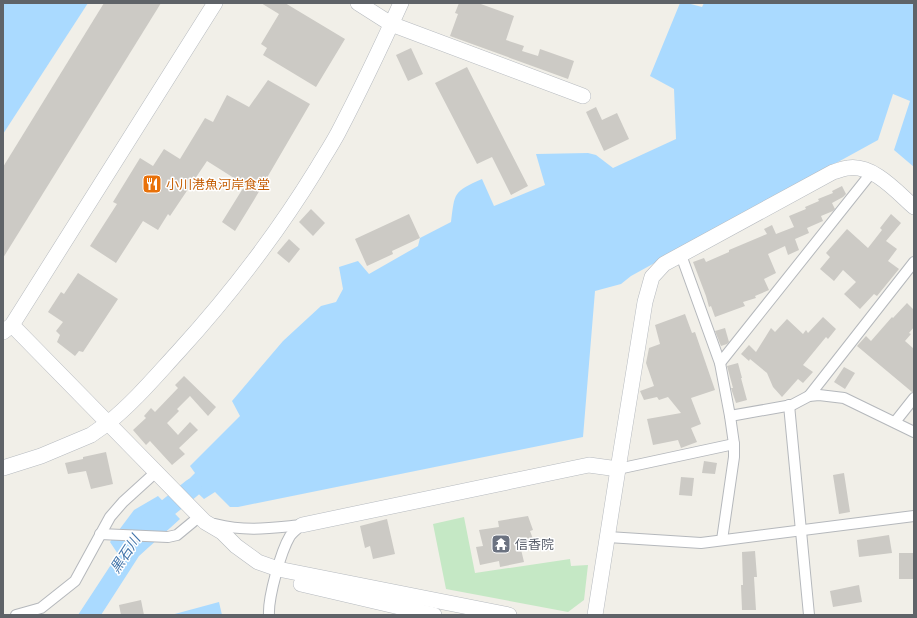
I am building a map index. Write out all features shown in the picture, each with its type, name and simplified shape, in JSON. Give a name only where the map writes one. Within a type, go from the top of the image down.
[{"type":"street","points":[[215,3],[7,329],[108,423],[200,516],[217,541],[242,561],[258,571],[277,573],[509,615]]},
{"type":"street","points":[[358,3],[391,24],[583,96]]},
{"type":"street","points":[[3,468],[41,456],[91,436],[126,408],[222,302],[295,204],[337,135],[401,3]]},
{"type":"street","points":[[595,615],[645,302],[650,285],[657,271],[664,264],[833,172],[848,168],[857,168],[872,172],[914,207]]},
{"type":"street","points":[[720,363],[872,172]]},
{"type":"street","points":[[681,255],[720,363],[730,416],[734,444],[734,457],[722,540]]},
{"type":"street","points":[[809,396],[914,262]]},
{"type":"street","points":[[730,416],[789,405],[809,396],[820,395],[844,398],[914,432]]},
{"type":"street","points":[[895,422],[914,398]]},
{"type":"street","points":[[789,405],[809,615]]},
{"type":"street","points":[[200,516],[229,527],[253,530],[302,525],[589,465],[618,469],[734,444]]},
{"type":"street","points":[[16,615],[41,608],[75,581],[110,517],[123,502],[156,472]]},
{"type":"street","points":[[100,534],[168,537],[177,535],[200,516]]},
{"type":"street","points":[[608,537],[701,543],[914,516]]},
{"type":"street","points":[[268,615],[281,556],[291,535],[302,525]]},
{"type":"street","points":[[277,573],[434,615]]},
{"type":"green space","points":[[464,517],[475,573],[570,559],[571,566],[588,565],[584,600],[568,612],[446,589],[433,524]]},
{"type":"water","points":[[3,3],[88,3],[3,134]]},
{"type":"water","points":[[680,3],[687,3],[702,7],[704,3],[914,3],[914,167],[894,150],[910,101],[893,94],[878,140],[631,276],[621,284],[595,291],[583,437],[238,507],[230,507],[215,492],[204,499],[186,482],[195,473],[190,466],[240,416],[232,401],[283,341],[321,306],[336,302],[343,289],[339,267],[358,261],[369,274],[418,246],[420,238],[451,222],[453,204],[457,194],[465,187],[482,179],[494,206],[545,185],[536,154],[588,153],[596,155],[613,168],[676,139],[674,89],[650,76]]},
{"type":"water","points":[[158,496],[180,519],[139,556],[101,615],[78,615],[118,554],[110,542],[134,510]]},
{"type":"water","points":[[219,602],[222,615],[171,615]]},
{"type":"building","points":[[104,3],[161,3],[3,258],[3,167]]},
{"type":"building","points":[[261,3],[285,3],[345,39],[316,87],[263,55],[267,48],[261,44],[279,14]]},
{"type":"building","points":[[459,3],[478,3],[514,16],[506,40],[524,46],[522,51],[538,56],[540,49],[574,61],[568,79],[450,36],[458,14],[455,13]]},
{"type":"building","points":[[411,48],[423,74],[408,81],[396,55]]},
{"type":"building","points":[[467,67],[528,186],[511,195],[492,157],[477,164],[435,83]]},
{"type":"building","points":[[268,80],[310,104],[235,231],[222,222],[245,185],[207,161],[170,216],[168,214],[158,230],[143,221],[116,263],[90,246],[117,204],[113,202],[140,158],[153,166],[164,149],[180,159],[205,118],[213,122],[227,95],[249,107]]},
{"type":"building","points":[[596,107],[602,120],[617,113],[629,139],[604,151],[586,112]]},
{"type":"building","points":[[842,186],[846,194],[832,203],[835,209],[821,216],[823,221],[807,228],[809,233],[795,239],[799,250],[788,255],[785,246],[768,254],[776,273],[764,279],[769,290],[755,296],[756,298],[743,302],[745,306],[715,317],[711,306],[709,307],[693,262],[704,258],[706,262],[729,252],[729,250],[767,234],[764,229],[772,225],[776,234],[794,227],[789,216],[806,209],[805,207],[819,201],[818,199],[833,193],[832,191]]},
{"type":"building","points":[[311,209],[325,223],[313,236],[299,222]]},
{"type":"building","points":[[409,214],[420,238],[392,251],[393,254],[367,266],[355,239]]},
{"type":"building","points":[[891,214],[901,223],[886,241],[897,249],[888,261],[899,269],[877,296],[874,294],[860,309],[844,294],[856,282],[843,270],[834,281],[820,269],[830,257],[826,253],[847,229],[868,248],[882,230],[880,228]]},
{"type":"building","points":[[289,239],[300,249],[289,263],[277,253]]},
{"type":"building","points":[[78,273],[118,299],[83,352],[79,351],[75,356],[57,342],[60,335],[56,331],[63,322],[48,312],[61,292],[64,294]]},
{"type":"building","points":[[907,303],[914,310],[914,327],[909,333],[911,334],[905,341],[914,349],[914,392],[912,392],[857,346],[866,336],[871,341],[892,317],[893,318]]},
{"type":"building","points":[[685,314],[692,333],[695,332],[715,390],[691,398],[701,424],[691,428],[697,442],[681,448],[678,440],[653,445],[647,419],[681,413],[668,397],[659,400],[657,397],[644,400],[640,391],[654,386],[646,363],[649,348],[660,344],[655,325]]},
{"type":"building","points":[[823,317],[836,329],[828,339],[826,337],[803,365],[813,372],[803,383],[798,379],[782,397],[773,387],[767,373],[750,359],[749,361],[741,354],[749,345],[756,352],[771,328],[775,332],[787,319],[803,334],[806,330],[808,333]]},
{"type":"building","points":[[725,328],[729,342],[721,346],[715,331]]},
{"type":"building","points":[[738,363],[747,400],[736,403],[731,388],[733,388],[727,366]]},
{"type":"building","points":[[844,367],[855,373],[845,389],[834,382]]},
{"type":"building","points":[[184,376],[216,407],[208,416],[190,396],[177,409],[179,411],[167,423],[178,435],[190,422],[198,430],[179,448],[185,454],[172,465],[150,441],[146,445],[133,430],[146,418],[144,416],[151,408],[155,412],[178,388],[175,385]]},
{"type":"building","points":[[106,452],[113,484],[91,489],[86,471],[68,474],[65,463]]},
{"type":"building","points":[[704,461],[717,463],[715,474],[702,473]]},
{"type":"building","points":[[844,473],[850,512],[839,514],[833,475]]},
{"type":"building","points":[[681,477],[694,478],[692,496],[679,495]]},
{"type":"building","name":"信香院","points":[[528,516],[533,530],[530,531],[533,539],[519,541],[524,562],[500,567],[499,561],[480,565],[476,547],[483,546],[479,530],[499,527],[498,521]]},
{"type":"building","points":[[387,519],[395,554],[373,559],[370,546],[365,548],[360,526]]},
{"type":"building","points":[[889,535],[892,553],[859,557],[857,540]]},
{"type":"building","points":[[755,551],[757,577],[754,577],[756,610],[742,610],[742,552]]},
{"type":"building","points":[[899,553],[914,553],[914,579],[899,579]]},
{"type":"building","points":[[859,585],[862,602],[833,607],[830,591]]},
{"type":"building","points":[[141,600],[144,615],[121,615],[119,605]]},
{"type":"waterway","name":"黒石川","points":[[149,523],[192,488]]},
{"type":"place","name":"小川港魚河岸食堂","points":[[152,184]]},
{"type":"place","name":"信香院","points":[[501,544]]}]
